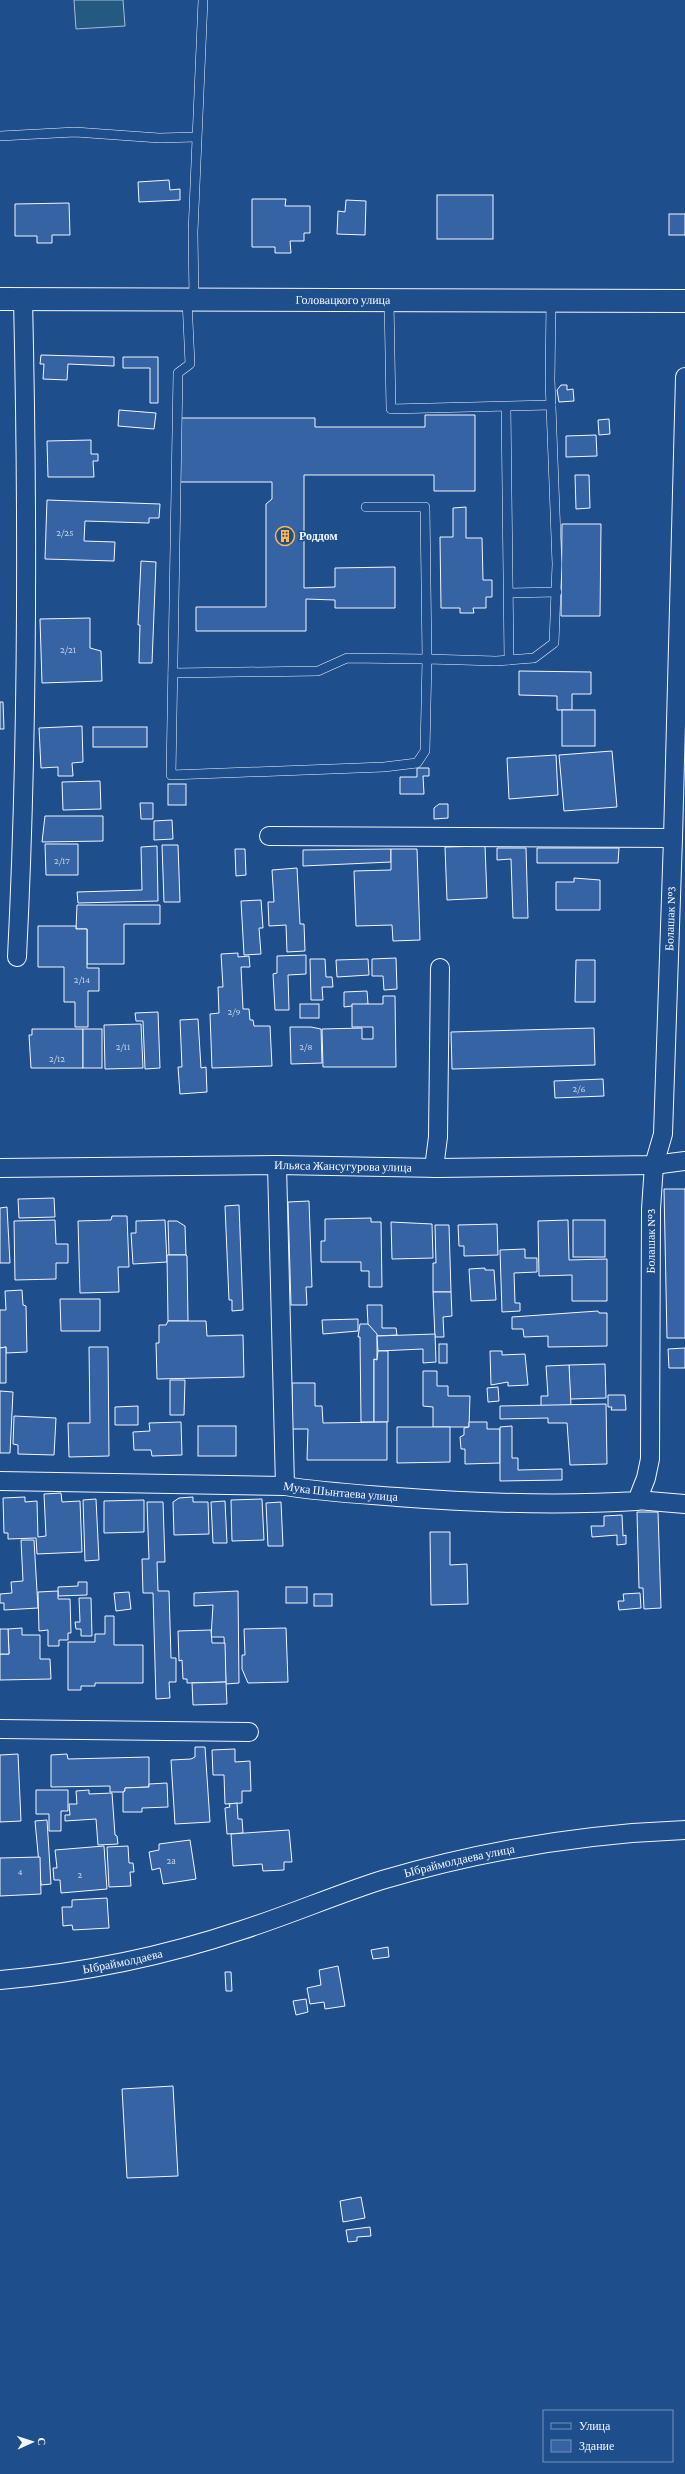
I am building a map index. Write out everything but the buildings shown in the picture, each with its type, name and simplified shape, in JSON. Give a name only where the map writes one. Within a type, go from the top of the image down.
[{"type":"main road","name":"Головацкого улица","points":[[0,299],[685,301]]},
{"type":"street","points":[[17,957],[24,654],[23,299]]},
{"type":"street","name":"Болашак №3","points":[[637,1500],[646,1478],[650,1459],[649,1340],[654,1165],[663,1134],[674,838],[685,377]]},
{"type":"street","points":[[269,836],[674,838]]},
{"type":"street","points":[[434,1168],[438,1137],[440,968]]},
{"type":"street","name":"Ильяса Жансугурова улица","points":[[0,1168],[277,1165],[434,1168],[654,1165],[685,1161]]},
{"type":"street","points":[[277,1165],[285,1486]]},
{"type":"street","name":"Мука Шынтаева улица","points":[[0,1481],[285,1486],[444,1501],[558,1504],[637,1500],[685,1504]]},
{"type":"street","points":[[0,1729],[249,1732]]},
{"type":"street","name":"Ыбраймолдаева улица","points":[[243,1930],[382,1880],[513,1848],[640,1832],[685,1830]]},
{"type":"street","name":"Ыбраймолдаева","points":[[0,1980],[106,1964],[188,1947],[243,1930]]},
{"type":"lane","points":[[202,0],[190,300],[190,364],[178,373],[171,775],[384,767],[417,763],[425,751],[427,659],[425,507],[366,507]]},
{"type":"lane","points":[[0,136],[75,132],[159,138],[196,137]]},
{"type":"lane","points":[[389,300],[391,409],[551,405]]},
{"type":"lane","points":[[173,673],[318,671],[347,658],[509,660],[534,658],[554,643],[556,592],[551,405],[551,301]]},
{"type":"lane","points":[[506,407],[509,660]]},
{"type":"lane","points":[[508,593],[556,592]]},
{"type":"shaded area","points":[[74,0],[123,0],[125,26],[76,29]]},
{"type":"place","name":"Роддом","points":[[285,536]]}]
